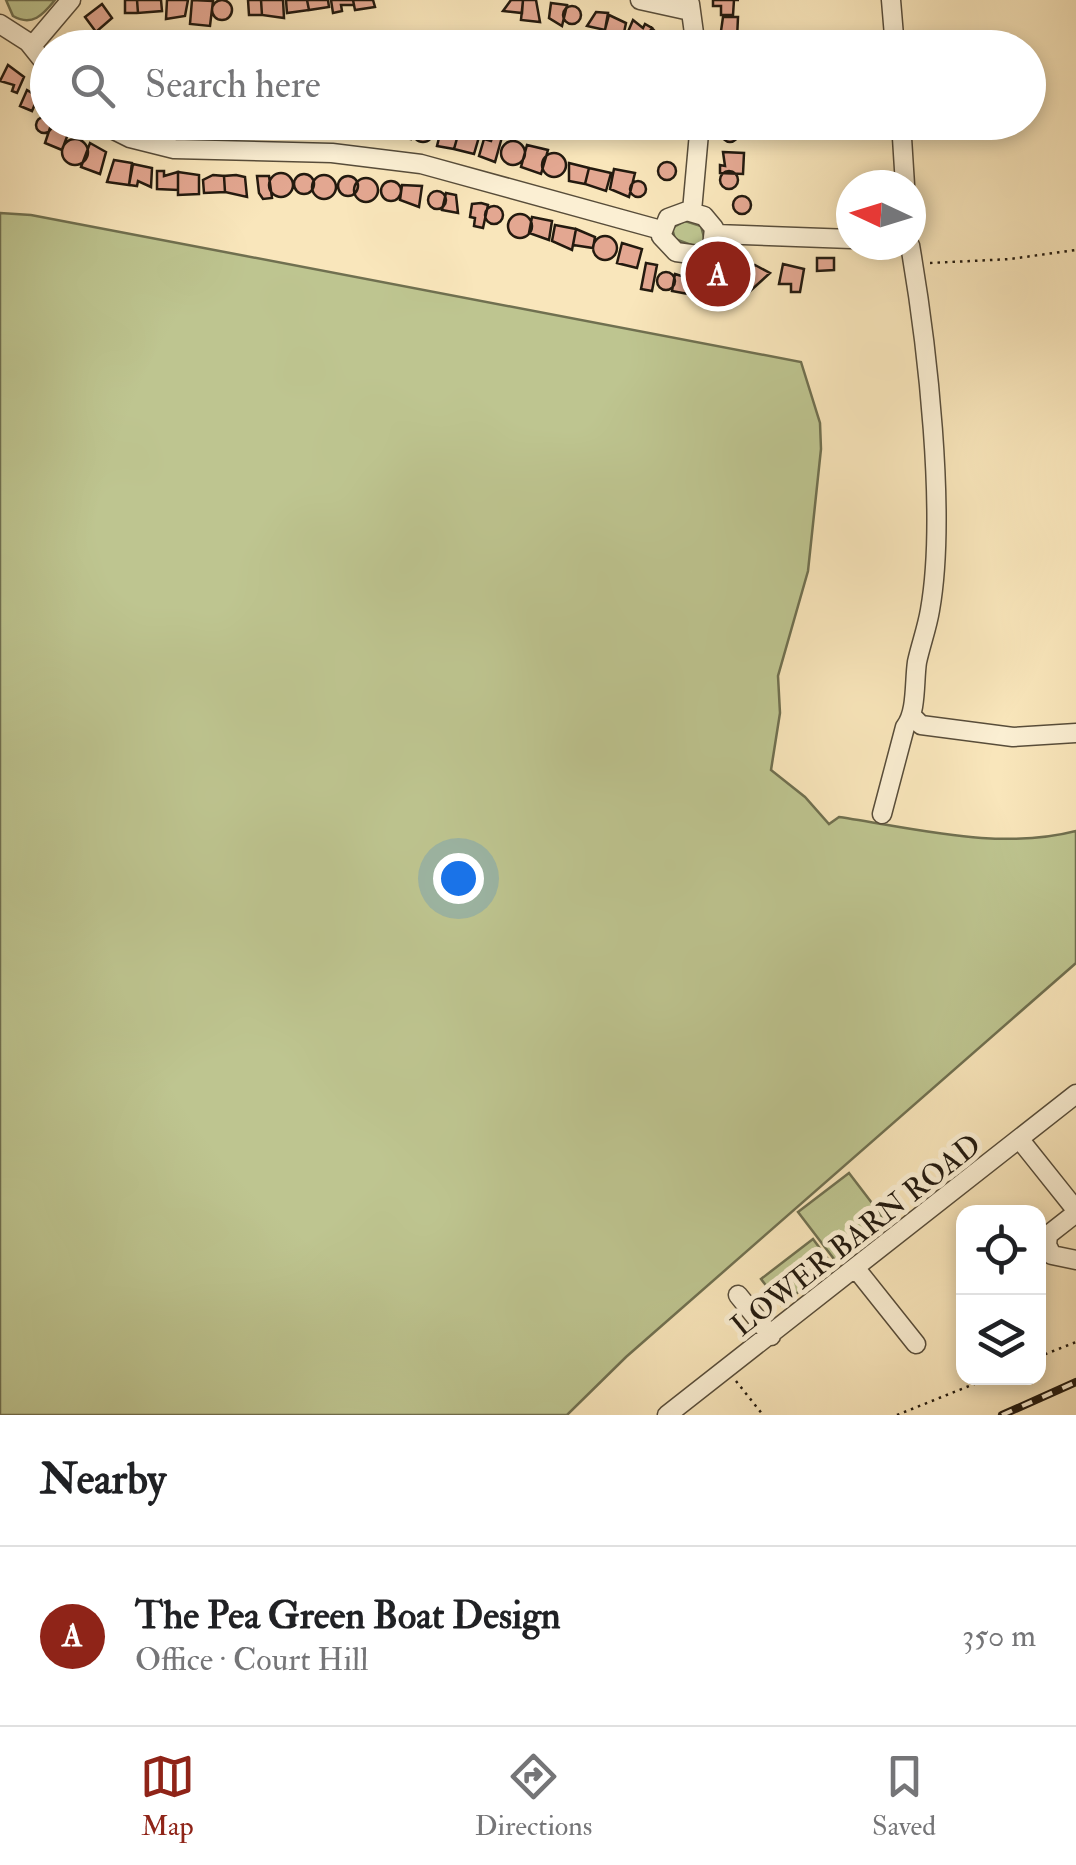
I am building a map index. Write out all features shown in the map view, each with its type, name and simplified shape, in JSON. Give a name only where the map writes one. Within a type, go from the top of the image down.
[{"type":"street","points":[[46,30],[71,0]]},
{"type":"street","points":[[640,0],[690,6]]},
{"type":"street","points":[[892,0],[894,30]]},
{"type":"street","points":[[0,24],[30,45]]},
{"type":"street","points":[[139,140],[174,148],[332,154],[422,164],[661,230]]},
{"type":"street","points":[[692,211],[698,140]]},
{"type":"street","points":[[902,140],[905,170]]},
{"type":"street","points":[[692,211],[710,220],[716,234],[708,251],[689,256],[668,246],[661,230],[671,216],[692,211]]},
{"type":"street","points":[[716,234],[836,238]]},
{"type":"street","points":[[882,814],[905,727],[912,717],[918,660],[931,609],[935,550],[928,405],[913,260]]},
{"type":"street","points":[[912,717],[921,725],[1013,738],[1076,733]]},
{"type":"street","name":"LOWER BARN ROAD","points":[[667,1415],[1021,1141],[1076,1094]]},
{"type":"street","points":[[1021,1141],[1076,1212],[1048,1235],[1046,1246],[1052,1255],[1076,1260]]},
{"type":"street","points":[[856,1270],[916,1344]]},
{"type":"street","points":[[738,1296],[771,1336]]},
{"type":"path","points":[[926,255],[1010,259],[1076,250]]},
{"type":"path","points":[[1046,1354],[1076,1342]]},
{"type":"path","points":[[727,1370],[763,1415]]},
{"type":"path","points":[[898,1415],[972,1385]]},
{"type":"green space","points":[[6,0],[55,0],[41,15],[26,20],[13,16]]},
{"type":"green space","points":[[0,213],[31,215],[801,362],[820,423],[821,449],[808,571],[778,676],[780,713],[771,770],[805,797],[829,824],[839,817],[927,832],[1017,839],[1076,831],[1076,963],[626,1357],[567,1415],[0,1415]]},
{"type":"green space","points":[[685,221],[701,226],[705,241],[694,246],[675,239],[672,228]]},
{"type":"green space","points":[[849,1173],[888,1224],[837,1263],[798,1212]]},
{"type":"green space","points":[[813,1239],[833,1266],[781,1305],[761,1279]]},
{"type":"building","points":[[125,0],[137,0],[138,13],[125,13]]},
{"type":"building","points":[[137,0],[161,0],[162,11],[138,13]]},
{"type":"building","points":[[167,0],[188,0],[185,16],[166,19]]},
{"type":"building","points":[[192,0],[213,1],[210,26],[190,24]]},
{"type":"building","points":[[222,0],[232,10],[222,20],[212,10]]},
{"type":"building","points":[[248,0],[261,0],[262,15],[249,15]]},
{"type":"building","points":[[261,0],[283,0],[284,18],[262,15]]},
{"type":"building","points":[[286,0],[307,0],[309,10],[287,13]]},
{"type":"building","points":[[307,0],[328,0],[329,7],[309,10]]},
{"type":"building","points":[[331,0],[353,0],[354,5],[341,5],[342,11],[333,13]]},
{"type":"building","points":[[353,0],[373,0],[375,7],[355,10]]},
{"type":"building","points":[[511,0],[523,0],[522,13],[503,11]]},
{"type":"building","points":[[523,0],[536,0],[540,22],[521,20]]},
{"type":"building","points":[[713,0],[734,0],[733,15],[721,15],[721,6],[713,6]]},
{"type":"building","points":[[551,3],[567,5],[562,26],[549,18]]},
{"type":"building","points":[[102,4],[112,18],[95,30],[85,17]]},
{"type":"building","points":[[572,6],[581,15],[572,24],[563,15]]},
{"type":"building","points":[[596,12],[608,13],[605,30],[587,26]]},
{"type":"building","points":[[609,15],[626,23],[625,30],[605,30]]},
{"type":"building","points":[[723,17],[738,17],[737,30],[721,30]]},
{"type":"building","points":[[633,20],[643,28],[645,24],[652,28],[651,30],[629,30]]},
{"type":"building","points":[[8,65],[24,77],[17,93],[12,91],[14,85],[0,81]]},
{"type":"building","points":[[27,90],[30,110],[20,106]]},
{"type":"building","points":[[46,140],[66,140],[62,150],[45,143]]},
{"type":"building","points":[[70,140],[80,140],[87,147],[87,157],[80,164],[70,164],[63,157],[63,147]]},
{"type":"building","points":[[438,140],[457,140],[454,149],[437,146]]},
{"type":"building","points":[[457,140],[478,140],[474,154],[454,149]]},
{"type":"building","points":[[484,140],[501,140],[495,162],[479,156]]},
{"type":"building","points":[[513,141],[525,153],[513,165],[501,153]]},
{"type":"building","points":[[90,143],[106,152],[100,174],[81,167]]},
{"type":"building","points":[[527,145],[548,150],[541,174],[521,167]]},
{"type":"building","points":[[723,152],[744,153],[743,174],[720,173],[720,165],[725,166]]},
{"type":"building","points":[[554,153],[566,165],[554,177],[542,165]]},
{"type":"building","points":[[114,160],[132,163],[129,185],[107,182]]},
{"type":"building","points":[[667,162],[674,164],[674,178],[667,180],[660,178],[658,171],[660,164]]},
{"type":"building","points":[[569,163],[589,168],[585,184],[569,181]]},
{"type":"building","points":[[133,164],[152,168],[151,187],[138,181],[137,186],[129,185]]},
{"type":"building","points":[[589,168],[611,173],[606,191],[585,184]]},
{"type":"building","points":[[614,169],[635,173],[629,197],[610,189]]},
{"type":"building","points":[[157,171],[164,171],[164,176],[178,172],[178,190],[157,189]]},
{"type":"building","points":[[729,171],[738,180],[729,189],[720,180]]},
{"type":"building","points":[[178,172],[199,175],[199,194],[178,195]]},
{"type":"building","points":[[281,173],[293,185],[281,197],[269,185]]},
{"type":"building","points":[[304,174],[314,184],[304,194],[294,184]]},
{"type":"building","points":[[213,175],[224,176],[225,192],[204,193],[203,180]]},
{"type":"building","points":[[324,175],[336,187],[324,199],[312,187]]},
{"type":"building","points":[[224,176],[245,177],[247,197],[225,192]]},
{"type":"building","points":[[257,176],[269,176],[272,198],[263,199]]},
{"type":"building","points":[[348,176],[358,186],[348,196],[338,186]]},
{"type":"building","points":[[366,178],[378,190],[366,202],[354,190]]},
{"type":"building","points":[[391,181],[401,191],[391,201],[381,191]]},
{"type":"building","points":[[638,181],[646,189],[638,197],[630,189]]},
{"type":"building","points":[[402,185],[422,186],[419,207],[400,200]]},
{"type":"building","points":[[437,191],[446,200],[437,209],[428,200]]},
{"type":"building","points":[[446,193],[456,195],[458,213],[442,210]]},
{"type":"building","points":[[742,196],[749,198],[749,212],[742,214],[735,212],[733,205],[735,198]]},
{"type":"building","points":[[472,204],[488,205],[483,228],[474,226],[475,218],[470,217]]},
{"type":"building","points":[[494,206],[501,208],[501,222],[494,224],[487,222],[485,215],[487,208]]},
{"type":"building","points":[[520,214],[532,226],[520,238],[508,226]]},
{"type":"building","points":[[532,217],[552,221],[549,240],[529,233]]},
{"type":"building","points":[[555,225],[576,229],[572,250],[552,241]]},
{"type":"building","points":[[576,229],[595,237],[593,248],[573,245]]},
{"type":"building","points":[[605,236],[617,248],[605,260],[593,248]]},
{"type":"building","points":[[622,243],[642,249],[637,268],[617,263]]},
{"type":"building","points":[[817,258],[834,258],[834,270],[817,271]]},
{"type":"building","points":[[646,263],[657,265],[652,291],[641,289]]},
{"type":"building","points":[[783,264],[804,269],[800,292],[791,292],[791,284],[779,284]]},
{"type":"building","points":[[755,265],[770,273],[748,293],[739,283],[745,278],[741,274]]},
{"type":"building","points":[[709,270],[728,274],[726,290],[707,287]]},
{"type":"building","points":[[666,272],[675,281],[666,290],[657,281]]},
{"type":"building","points":[[675,274],[701,282],[699,296],[672,291]]},
{"type":"railway","points":[[1002,1415],[1076,1382]]},
{"type":"place","name":"The Pea Green Boat Design","points":[[718,274]]}]
